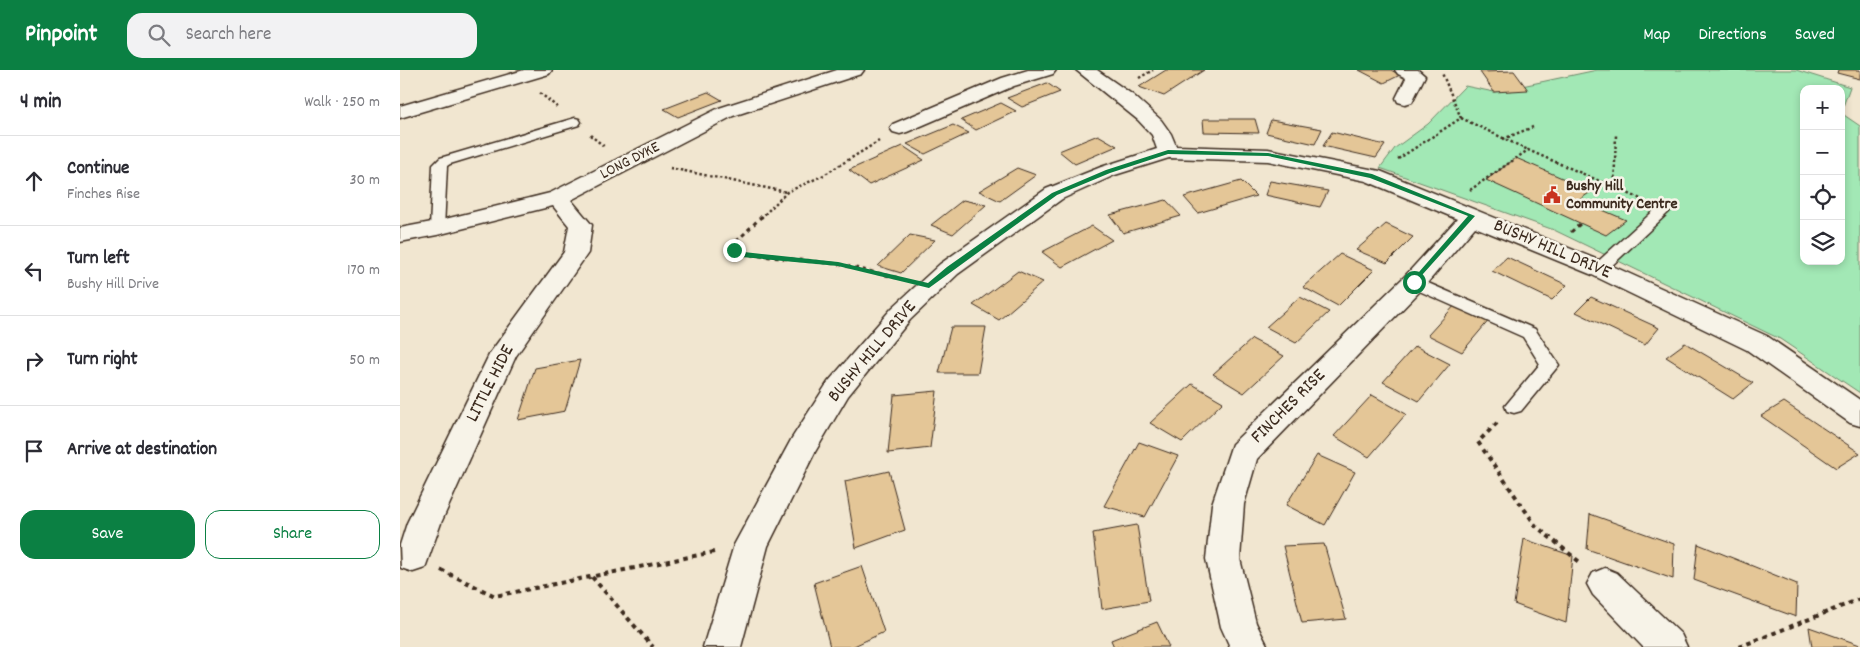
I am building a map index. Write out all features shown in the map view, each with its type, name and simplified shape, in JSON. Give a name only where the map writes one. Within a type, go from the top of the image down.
[{"type":"street","points":[[400,112],[543,70]]},
{"type":"street","name":"LONG DYKE","points":[[400,235],[437,228],[558,198],[726,112],[855,70]]},
{"type":"street","points":[[900,128],[1008,82],[1047,70]]},
{"type":"street","points":[[1085,70],[1139,110],[1162,134],[1168,152]]},
{"type":"street","points":[[1404,70],[1416,76],[1405,98]]},
{"type":"street","name":"BUSHY HILL DRIVE","points":[[722,647],[751,545],[802,446],[838,389],[900,314],[949,269],[1054,194],[1108,171],[1168,152],[1268,155],[1372,176],[1599,269],[1757,343],[1860,415]]},
{"type":"street","name":"LITTLE HIDE","points":[[413,557],[424,523],[504,353],[576,253],[581,225],[558,198]]},
{"type":"street","name":"FINCHES RISE","points":[[1249,647],[1239,627],[1223,559],[1228,504],[1243,453],[1414,282],[1460,211]]},
{"type":"street","points":[[1606,584],[1668,647]]},
{"type":"lane","points":[[437,228],[440,165],[575,122]]},
{"type":"lane","points":[[1599,269],[1664,209]]},
{"type":"lane","points":[[1414,282],[1529,333],[1550,365],[1514,406]]},
{"type":"path","points":[[1441,70],[1461,118],[1503,139],[1664,209]]},
{"type":"path","points":[[1372,176],[1461,118]]},
{"type":"path","points":[[1503,139],[1533,127]]},
{"type":"path","points":[[900,128],[822,176],[787,192],[733,245],[734,250],[742,254],[838,264],[929,286]]},
{"type":"path","points":[[1614,188],[1616,135]]},
{"type":"path","points":[[1460,211],[1528,150]]},
{"type":"path","points":[[624,163],[682,170],[787,192]]},
{"type":"path","points":[[1514,406],[1478,442],[1536,526],[1606,584]]},
{"type":"path","points":[[413,557],[495,596],[751,545]]},
{"type":"path","points":[[591,577],[653,647]]},
{"type":"path","points":[[1739,647],[1860,599]]},
{"type":"green space","points":[[1597,70],[1796,70],[1844,85],[1800,85],[1800,265],[1845,265],[1845,116],[1860,126],[1860,393],[1780,339],[1554,230],[1380,168],[1395,148],[1428,124],[1465,86],[1494,92]]},
{"type":"green space","points":[[1845,85],[1850,87],[1845,101]]},
{"type":"building","points":[[1166,70],[1204,70],[1164,96],[1139,87]]},
{"type":"building","points":[[1359,70],[1391,70],[1400,75],[1384,83]]},
{"type":"building","points":[[1838,70],[1860,70],[1860,79],[1837,73]]},
{"type":"building","points":[[1514,71],[1528,90],[1494,92],[1480,72]]},
{"type":"building","points":[[1047,83],[1060,92],[1022,107],[1007,98]]},
{"type":"building","points":[[708,92],[722,100],[678,117],[664,109]]},
{"type":"building","points":[[1001,103],[1016,111],[976,130],[961,120]]},
{"type":"building","points":[[1203,119],[1255,119],[1259,133],[1204,132]]},
{"type":"building","points":[[1271,120],[1322,129],[1315,144],[1266,133]]},
{"type":"building","points":[[953,125],[969,133],[925,154],[907,144]]},
{"type":"building","points":[[1332,132],[1385,145],[1376,158],[1323,146]]},
{"type":"building","points":[[1098,135],[1117,146],[1075,164],[1059,151]]},
{"type":"building","points":[[903,146],[924,160],[869,185],[849,170]]},
{"type":"building","name":"Bushy Hill Community Centre","points":[[1516,158],[1592,191],[1579,200],[1626,220],[1606,235],[1486,180]]},
{"type":"building","points":[[1017,168],[1036,175],[1000,201],[979,191]]},
{"type":"building","points":[[1241,181],[1256,196],[1198,213],[1184,197]]},
{"type":"building","points":[[1270,181],[1328,191],[1320,207],[1265,195]]},
{"type":"building","points":[[963,200],[986,205],[953,234],[931,225]]},
{"type":"building","points":[[1166,200],[1181,216],[1123,233],[1110,215]]},
{"type":"building","points":[[1386,224],[1413,237],[1387,263],[1356,250]]},
{"type":"building","points":[[1092,226],[1112,240],[1062,267],[1042,252]]},
{"type":"building","points":[[910,235],[935,240],[901,273],[878,266]]},
{"type":"building","points":[[1340,254],[1374,270],[1338,306],[1303,287]]},
{"type":"building","points":[[1507,257],[1567,285],[1552,300],[1492,271]]},
{"type":"building","points":[[1018,271],[1043,282],[999,320],[973,305]]},
{"type":"building","points":[[1300,297],[1329,312],[1296,343],[1266,327]]},
{"type":"building","points":[[1591,297],[1659,328],[1645,345],[1576,312]]},
{"type":"building","points":[[1456,304],[1490,319],[1462,352],[1428,335]]},
{"type":"building","points":[[951,327],[986,327],[978,373],[939,373]]},
{"type":"building","points":[[1252,339],[1284,356],[1244,393],[1213,374]]},
{"type":"building","points":[[1685,343],[1753,383],[1733,399],[1666,357]]},
{"type":"building","points":[[1415,346],[1450,364],[1419,401],[1383,382]]},
{"type":"building","points":[[580,360],[565,411],[518,420],[535,368]]},
{"type":"building","points":[[1192,384],[1223,402],[1182,442],[1150,423]]},
{"type":"building","points":[[937,391],[930,448],[888,453],[894,395]]},
{"type":"building","points":[[1372,395],[1406,414],[1369,457],[1334,436]]},
{"type":"building","points":[[1784,402],[1860,453],[1836,468],[1761,416]]},
{"type":"building","points":[[1139,442],[1178,456],[1145,517],[1104,506]]},
{"type":"building","points":[[1317,455],[1355,472],[1325,525],[1286,505]]},
{"type":"building","points":[[889,471],[905,530],[856,548],[845,481]]},
{"type":"building","points":[[1590,514],[1674,544],[1673,579],[1587,549]]},
{"type":"building","points":[[1137,525],[1149,601],[1102,609],[1093,533]]},
{"type":"building","points":[[1524,539],[1573,556],[1566,623],[1514,604]]},
{"type":"building","points":[[1324,544],[1346,619],[1302,623],[1283,546]]},
{"type":"building","points":[[1698,544],[1797,584],[1796,617],[1694,580]]},
{"type":"building","points":[[862,566],[884,632],[852,647],[830,647],[814,583]]},
{"type":"building","points":[[1157,622],[1169,647],[1114,647],[1111,640]]},
{"type":"building","points":[[1809,627],[1860,645],[1860,647],[1812,647]]},
{"type":"place","name":"Bushy Hill Community Centre","points":[[1552,195]]},
{"type":"route","points":[[734,250],[742,254],[838,264],[929,286],[949,269],[1054,194],[1108,171],[1168,152],[1268,155],[1372,176],[1472,216],[1414,282]]}]
